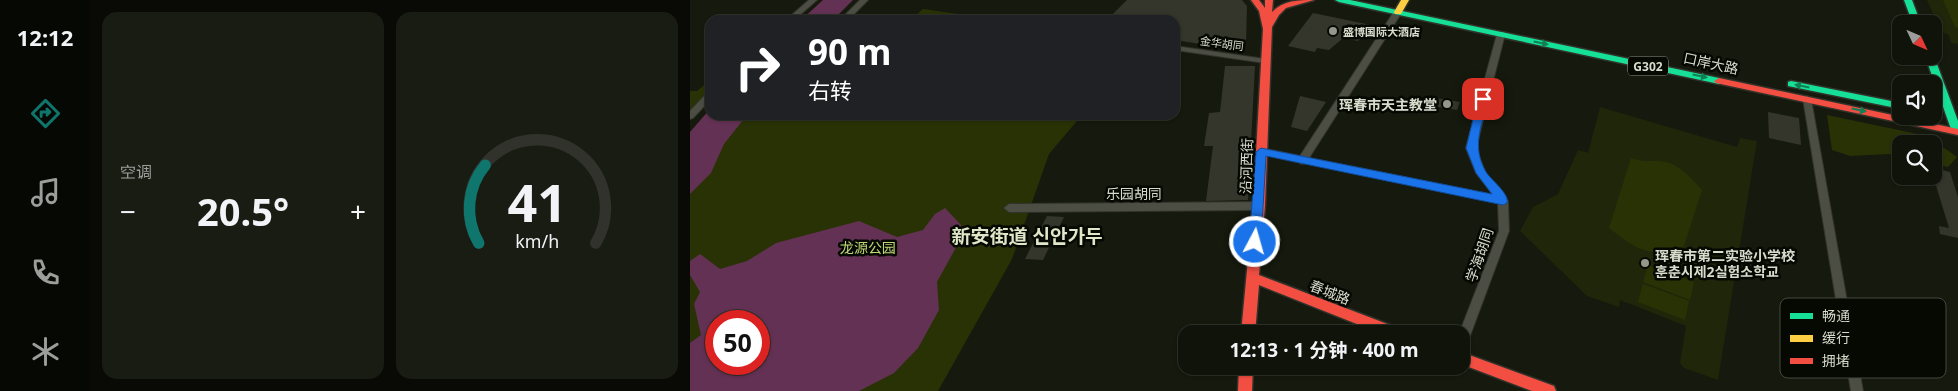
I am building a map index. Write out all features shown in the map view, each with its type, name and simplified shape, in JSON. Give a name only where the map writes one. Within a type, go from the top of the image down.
[{"type":"main road","points":[[1255,0],[1263,11],[1267,28]]},
{"type":"main road","name":"沿河西街","points":[[1249,325],[1259,206],[1269,0]]},
{"type":"main road","points":[[1267,28],[1277,9],[1294,2],[1310,0]]},
{"type":"main road","name":"口岸大路","points":[[1339,0],[1401,6],[1735,72]]},
{"type":"main road","name":"口岸大路","points":[[1379,0],[1501,34],[1958,133]]},
{"type":"main road","points":[[1908,0],[1914,15]]},
{"type":"main road","points":[[1933,65],[1955,117],[1958,133]]},
{"type":"main road","points":[[1784,82],[1892,104]]},
{"type":"main road","points":[[1942,114],[1955,117]]},
{"type":"main road","name":"春城路","points":[[1252,277],[1375,325]]},
{"type":"main road","points":[[1470,361],[1548,391]]},
{"type":"main road","points":[[1244,391],[1245,375]]},
{"type":"street","points":[[796,15],[812,0]]},
{"type":"street","points":[[849,15],[864,0]]},
{"type":"street","points":[[1302,161],[1401,6]]},
{"type":"street","points":[[1501,34],[1471,148],[1481,173],[1503,201]]},
{"type":"street","name":"金华胡同","points":[[1180,49],[1265,61]]},
{"type":"street","points":[[1807,99],[1841,298]]},
{"type":"street","points":[[690,116],[705,100]]},
{"type":"street","points":[[1261,152],[1503,201]]},
{"type":"street","name":"学海胡同","points":[[1468,325],[1504,231],[1503,201]]},
{"type":"street","name":"乐园胡同","points":[[1010,208],[1259,206]]},
{"type":"street","points":[[1855,378],[1857,391]]},
{"type":"shaded area","points":[[823,0],[853,0],[838,15],[806,15]]},
{"type":"shaded area","points":[[1927,0],[1958,0],[1958,44],[1951,43],[1949,35],[1942,32],[1942,15],[1934,15]]},
{"type":"shaded area","name":"珲春市第二实验小学校 훈춘시제2실험소학교","points":[[1600,107],[1737,147],[1740,138],[1757,141],[1718,380],[1684,368],[1680,363],[1686,326],[1620,300],[1619,307],[1587,296],[1520,231],[1533,207],[1558,194],[1578,150],[1588,153]]},
{"type":"shaded area","points":[[705,115],[705,120],[743,120],[724,144],[711,173],[690,194],[690,132]]},
{"type":"shaded area","points":[[945,208],[961,225],[959,242],[937,282],[939,310],[918,348],[894,373],[859,391],[690,391],[690,343],[701,335],[694,304],[700,292],[690,275],[690,261],[700,254],[720,269],[747,261],[776,243],[859,221],[897,237],[923,230],[935,214]]},
{"type":"green space","points":[[1943,0],[1958,0],[1958,28],[1955,27]]},
{"type":"green space","points":[[923,9],[965,15],[916,15]]},
{"type":"green space","points":[[705,85],[705,96],[690,112],[690,91],[697,91]]},
{"type":"green space","points":[[1827,115],[1922,135],[1892,135],[1892,155],[1850,156],[1832,150]]},
{"type":"green space","name":"龙源公园","points":[[742,120],[1078,120],[1049,154],[1012,259],[938,391],[690,391],[690,178]]},
{"type":"green space","points":[[1942,146],[1957,157],[1948,167],[1942,166]]},
{"type":"green space","points":[[1631,158],[1671,164],[1683,171],[1702,190],[1682,252],[1659,252],[1643,249],[1628,242],[1609,228]]},
{"type":"green space","points":[[1648,265],[1694,282],[1690,300],[1643,282]]},
{"type":"green space","points":[[1643,284],[1689,301],[1685,320],[1638,302]]},
{"type":"building","points":[[1127,0],[1242,0],[1247,6],[1246,43],[1239,50],[1180,41],[1180,15],[1112,15]]},
{"type":"building","name":"盛博国际大酒店","points":[[1313,13],[1371,25],[1358,41],[1343,38],[1329,50],[1317,48],[1315,52],[1288,46]]},
{"type":"building","points":[[1225,66],[1255,66],[1248,200],[1206,201],[1213,146],[1204,146],[1209,113],[1220,112]]},
{"type":"building","points":[[1300,96],[1326,102],[1307,131],[1291,127]]},
{"type":"building","name":"珲春市天主教堂","points":[[1436,98],[1460,102],[1457,110],[1433,106]]},
{"type":"building","points":[[1768,112],[1799,118],[1801,145],[1769,138]]},
{"type":"building","points":[[1942,170],[1950,172],[1958,197],[1958,238],[1940,234],[1939,226],[1949,228],[1936,185],[1942,185]]},
{"type":"building","points":[[1047,216],[1064,217],[1043,260],[1025,259]]},
{"type":"traffic: fast","points":[[1339,0],[1719,81]]},
{"type":"traffic: fast","points":[[1908,0],[1914,15]]},
{"type":"traffic: fast","points":[[1932,65],[1957,132]]},
{"type":"traffic: fast","points":[[1791,84],[1892,104]]},
{"type":"traffic: slow","points":[[1398,12],[1405,0]]},
{"type":"traffic: jam","points":[[1255,0],[1263,11],[1267,28]]},
{"type":"traffic: jam","points":[[1249,325],[1259,206],[1269,0]]},
{"type":"traffic: jam","points":[[1267,28],[1275,14],[1283,6],[1294,2],[1310,0]]},
{"type":"traffic: jam","points":[[1719,81],[1958,132]]},
{"type":"traffic: jam","points":[[1252,277],[1375,325]]},
{"type":"traffic: jam","points":[[1470,361],[1549,391]]},
{"type":"traffic: jam","points":[[1245,391],[1246,375]]},
{"type":"place","name":"盛博国际大酒店","points":[[1333,31]]},
{"type":"place","name":"珲春市天主教堂","points":[[1447,104]]},
{"type":"place","name":"珲春市第二实验小学校 훈춘시제2실험소학교","points":[[1645,263]]},
{"type":"district","name":"新安街道 신안가두","points":[[1027,236]]},
{"type":"route","points":[[1255,242],[1259,206],[1261,152],[1503,201],[1481,173],[1471,148],[1483,99]]}]
